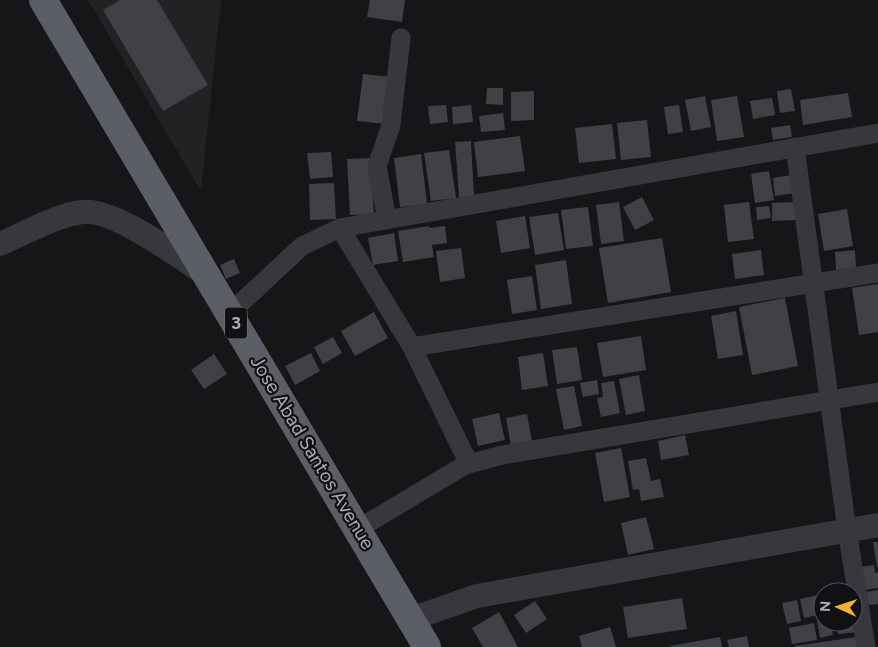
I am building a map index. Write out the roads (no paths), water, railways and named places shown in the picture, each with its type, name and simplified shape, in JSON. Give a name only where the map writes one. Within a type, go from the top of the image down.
[{"type":"highway","name":"Jose Abad Santos Avenue","points":[[43,0],[427,647]]},
{"type":"street","points":[[387,220],[378,166],[391,125],[402,38]]},
{"type":"street","points":[[230,313],[302,246],[340,228],[795,146],[878,133]]},
{"type":"street","points":[[795,146],[847,530],[866,647]]},
{"type":"street","points":[[0,244],[66,215],[84,211],[98,213],[130,226],[207,275]]},
{"type":"street","points":[[340,228],[412,346],[469,464]]},
{"type":"street","points":[[412,346],[878,272]]},
{"type":"street","points":[[358,528],[469,464],[502,454],[878,392]]},
{"type":"street","points":[[410,619],[477,596],[878,525]]}]
